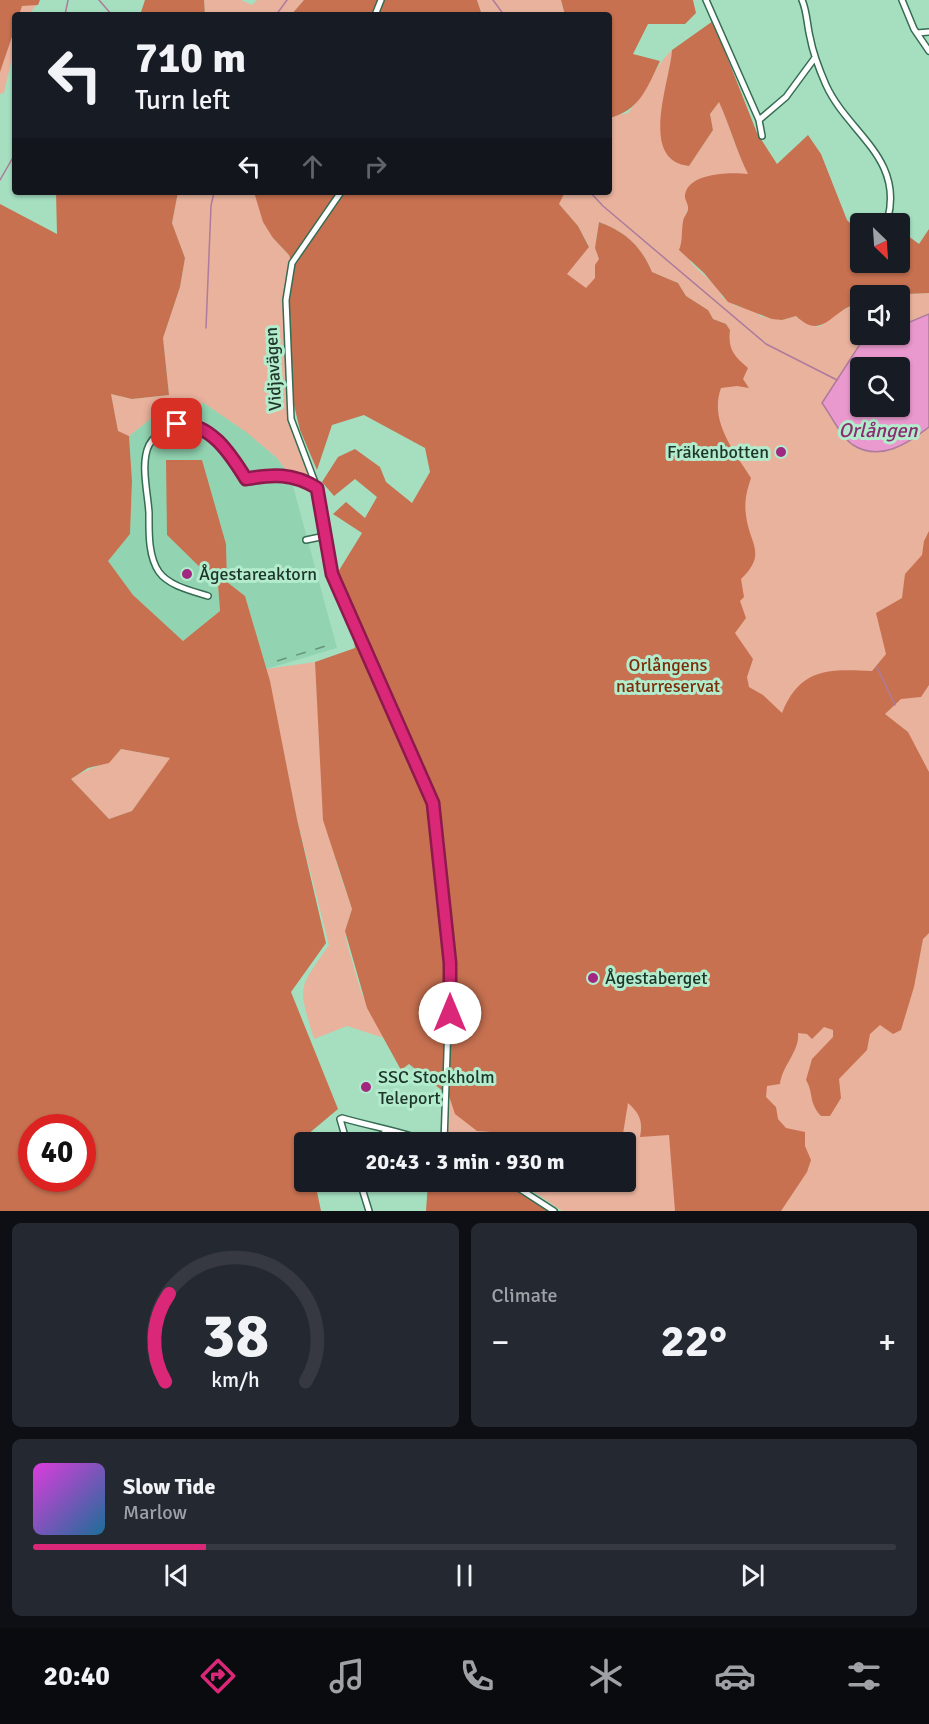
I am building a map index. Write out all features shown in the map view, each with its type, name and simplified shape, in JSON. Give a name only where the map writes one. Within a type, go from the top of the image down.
[{"type":"street","points":[[706,0],[759,120],[762,136]]},
{"type":"street","points":[[802,0],[814,59],[836,105],[872,144],[881,161],[892,201],[889,213]]},
{"type":"street","points":[[902,0],[917,33],[929,51]]},
{"type":"street","points":[[917,33],[929,32]]},
{"type":"street","points":[[759,120],[791,92],[814,59]]},
{"type":"street","name":"Vidjavägen","points":[[339,195],[292,263],[286,300],[291,419],[317,488],[332,574],[424,777],[433,803],[450,963],[449,1037],[444,1132]]},
{"type":"street","points":[[208,596],[188,590],[167,579],[155,565],[151,550],[146,463],[149,445],[153,438],[169,426],[177,424],[199,427],[207,431],[225,449],[246,479],[290,475],[303,479],[317,488]]},
{"type":"street","points":[[306,540],[325,536]]},
{"type":"street","points":[[342,1132],[340,1127],[342,1118],[373,1124],[387,1131],[406,1132]]},
{"type":"street","points":[[363,1192],[369,1211]]},
{"type":"street","points":[[525,1192],[554,1211]]},
{"type":"shaded area","points":[[204,403],[246,431],[276,457],[290,475],[337,648],[266,669],[245,596],[227,582],[226,543],[167,535],[218,585],[220,611],[183,642],[133,595],[107,561],[130,534],[132,481],[129,436],[163,409]]},
{"type":"green space","points":[[0,0],[38,3],[30,12],[12,12],[12,58],[4,93],[0,94]]},
{"type":"green space","points":[[0,0],[40,0],[38,5],[22,6],[20,12],[12,12],[12,37],[0,72]]},
{"type":"green space","points":[[145,0],[204,0],[205,12],[141,12]]},
{"type":"green space","points":[[204,0],[241,0],[252,5],[257,0],[304,0],[294,12],[205,12]]},
{"type":"green space","points":[[304,0],[477,0],[481,12],[294,12]]},
{"type":"green space","points":[[477,0],[561,0],[564,12],[481,12]]},
{"type":"green space","points":[[561,0],[693,0],[696,13],[685,24],[648,24],[633,54],[660,61],[636,104],[629,110],[612,117],[612,12],[564,12]]},
{"type":"green space","points":[[713,21],[757,133],[777,164],[808,135],[821,154],[850,223],[850,273],[910,273],[910,237],[919,244],[929,229],[929,293],[910,294],[910,285],[850,285],[850,307],[821,325],[814,326],[796,316],[782,320],[772,319],[728,302],[704,273],[679,250],[683,220],[688,211],[685,197],[688,187],[702,178],[732,173],[748,174],[719,102],[710,114],[713,130],[689,166],[674,161],[665,150],[661,136],[661,118],[672,50]]},
{"type":"green space","name":"Orlångens naturreservat","points":[[672,50],[671,65],[689,166],[713,130],[710,114],[719,101],[749,174],[688,209],[683,221],[683,240],[691,263],[718,288],[722,297],[736,306],[755,310],[760,316],[782,320],[796,316],[802,321],[819,327],[850,306],[850,345],[910,345],[910,294],[929,293],[929,1211],[562,1211],[533,1192],[636,1192],[636,1132],[448,1132],[452,1088],[470,505],[429,404],[589,246],[578,226],[559,204],[561,195],[612,195],[612,116],[628,113],[665,57]],"holes":[[[599,222],[625,235],[638,247],[652,272],[678,283],[686,296],[708,310],[713,319],[726,324],[730,330],[729,343],[599,259],[595,248]]]},
{"type":"green space","points":[[56,195],[177,195],[172,223],[185,258],[180,287],[163,338],[169,395],[132,399],[111,394],[118,431],[129,436],[132,481],[130,534],[108,561],[133,595],[183,641],[220,611],[218,585],[167,535],[166,460],[202,460],[226,544],[227,582],[245,596],[270,681],[297,819],[326,943],[291,992],[338,1109],[311,1132],[294,1132],[294,1192],[317,1192],[321,1211],[0,1211],[0,204],[57,234]],"holes":[[[121,749],[170,758],[132,811],[109,819],[71,779],[88,768],[109,763]]]},
{"type":"green space","points":[[177,195],[255,195],[273,238],[289,255],[292,263],[291,419],[317,488],[290,475],[276,457],[246,432],[204,403],[163,409],[129,436],[118,432],[111,394],[132,399],[169,395],[163,338],[180,287],[185,258],[172,223]]},
{"type":"green space","name":"Orlångens naturreservat","points":[[255,195],[564,195],[559,204],[578,226],[589,247],[567,274],[586,288],[595,278],[595,265],[599,259],[595,248],[599,222],[625,235],[638,247],[652,272],[678,283],[686,296],[708,310],[713,319],[726,324],[730,330],[733,351],[748,368],[743,379],[749,388],[737,386],[721,388],[718,412],[725,435],[751,478],[745,510],[755,548],[754,562],[741,579],[744,597],[740,601],[746,618],[735,633],[753,659],[747,677],[749,687],[763,695],[782,713],[797,687],[807,679],[817,674],[842,670],[872,671],[886,654],[876,613],[902,598],[905,574],[922,555],[924,541],[929,531],[929,685],[921,697],[901,699],[885,714],[908,732],[929,772],[929,933],[923,939],[914,987],[901,1030],[893,1034],[880,1025],[870,1034],[867,1050],[839,1079],[841,1098],[830,1116],[821,1116],[817,1111],[806,1080],[812,1059],[833,1037],[833,1030],[824,1027],[812,1039],[807,1034],[798,1033],[794,1052],[781,1077],[780,1084],[767,1086],[766,1097],[776,1107],[778,1119],[786,1128],[805,1132],[805,1146],[811,1160],[807,1172],[781,1211],[675,1211],[669,1135],[640,1137],[640,1118],[628,1103],[623,1132],[477,1131],[455,1114],[449,1096],[409,1064],[401,1070],[367,1008],[345,931],[352,909],[323,820],[315,662],[355,648],[350,619],[334,587],[338,572],[362,533],[333,514],[346,502],[365,518],[377,497],[355,479],[334,496],[322,482],[338,457],[355,449],[380,467],[386,482],[412,503],[430,472],[425,448],[364,415],[332,425],[317,470],[300,430],[294,405],[288,300],[292,263],[289,255],[273,238],[263,222]]},
{"type":"green space","points":[[315,662],[321,760],[337,865],[352,909],[345,931],[347,944],[361,992],[384,1038],[347,1026],[314,1039],[303,998],[306,981],[329,945],[297,819],[266,669]]},
{"type":"green space","points":[[121,749],[171,758],[132,811],[109,819],[71,779],[104,763]]},
{"type":"green space","points":[[427,1192],[520,1192],[554,1211],[426,1211]]},
{"type":"water","name":"Orlången","points":[[929,314],[929,427],[902,445],[883,451],[863,450],[844,437],[822,403],[850,360],[850,417],[910,417],[910,357],[852,357],[859,345],[910,345],[910,322]]},
{"type":"waterway","points":[[66,12],[68,0]]},
{"type":"waterway","points":[[99,0],[109,12]]},
{"type":"waterway","points":[[278,12],[287,0]]},
{"type":"waterway","points":[[493,0],[502,12]]},
{"type":"waterway","points":[[0,180],[12,159]]},
{"type":"waterway","points":[[206,328],[213,195]]},
{"type":"waterway","points":[[593,195],[766,344],[837,380]]},
{"type":"waterway","points":[[877,667],[895,705]]},
{"type":"railway","points":[[277,661],[329,645]]},
{"type":"place","name":"Fräkenbotten","points":[[781,452]]},
{"type":"place","name":"Ågestareaktorn","points":[[187,574]]},
{"type":"place","name":"Ågestaberget","points":[[593,978]]},
{"type":"place","name":"SSC Stockholm Teleport","points":[[366,1087]]},
{"type":"route","points":[[177,424],[192,424],[207,431],[225,449],[246,479],[290,475],[303,479],[317,488],[332,574],[424,777],[433,803],[450,963],[450,1013]]}]
